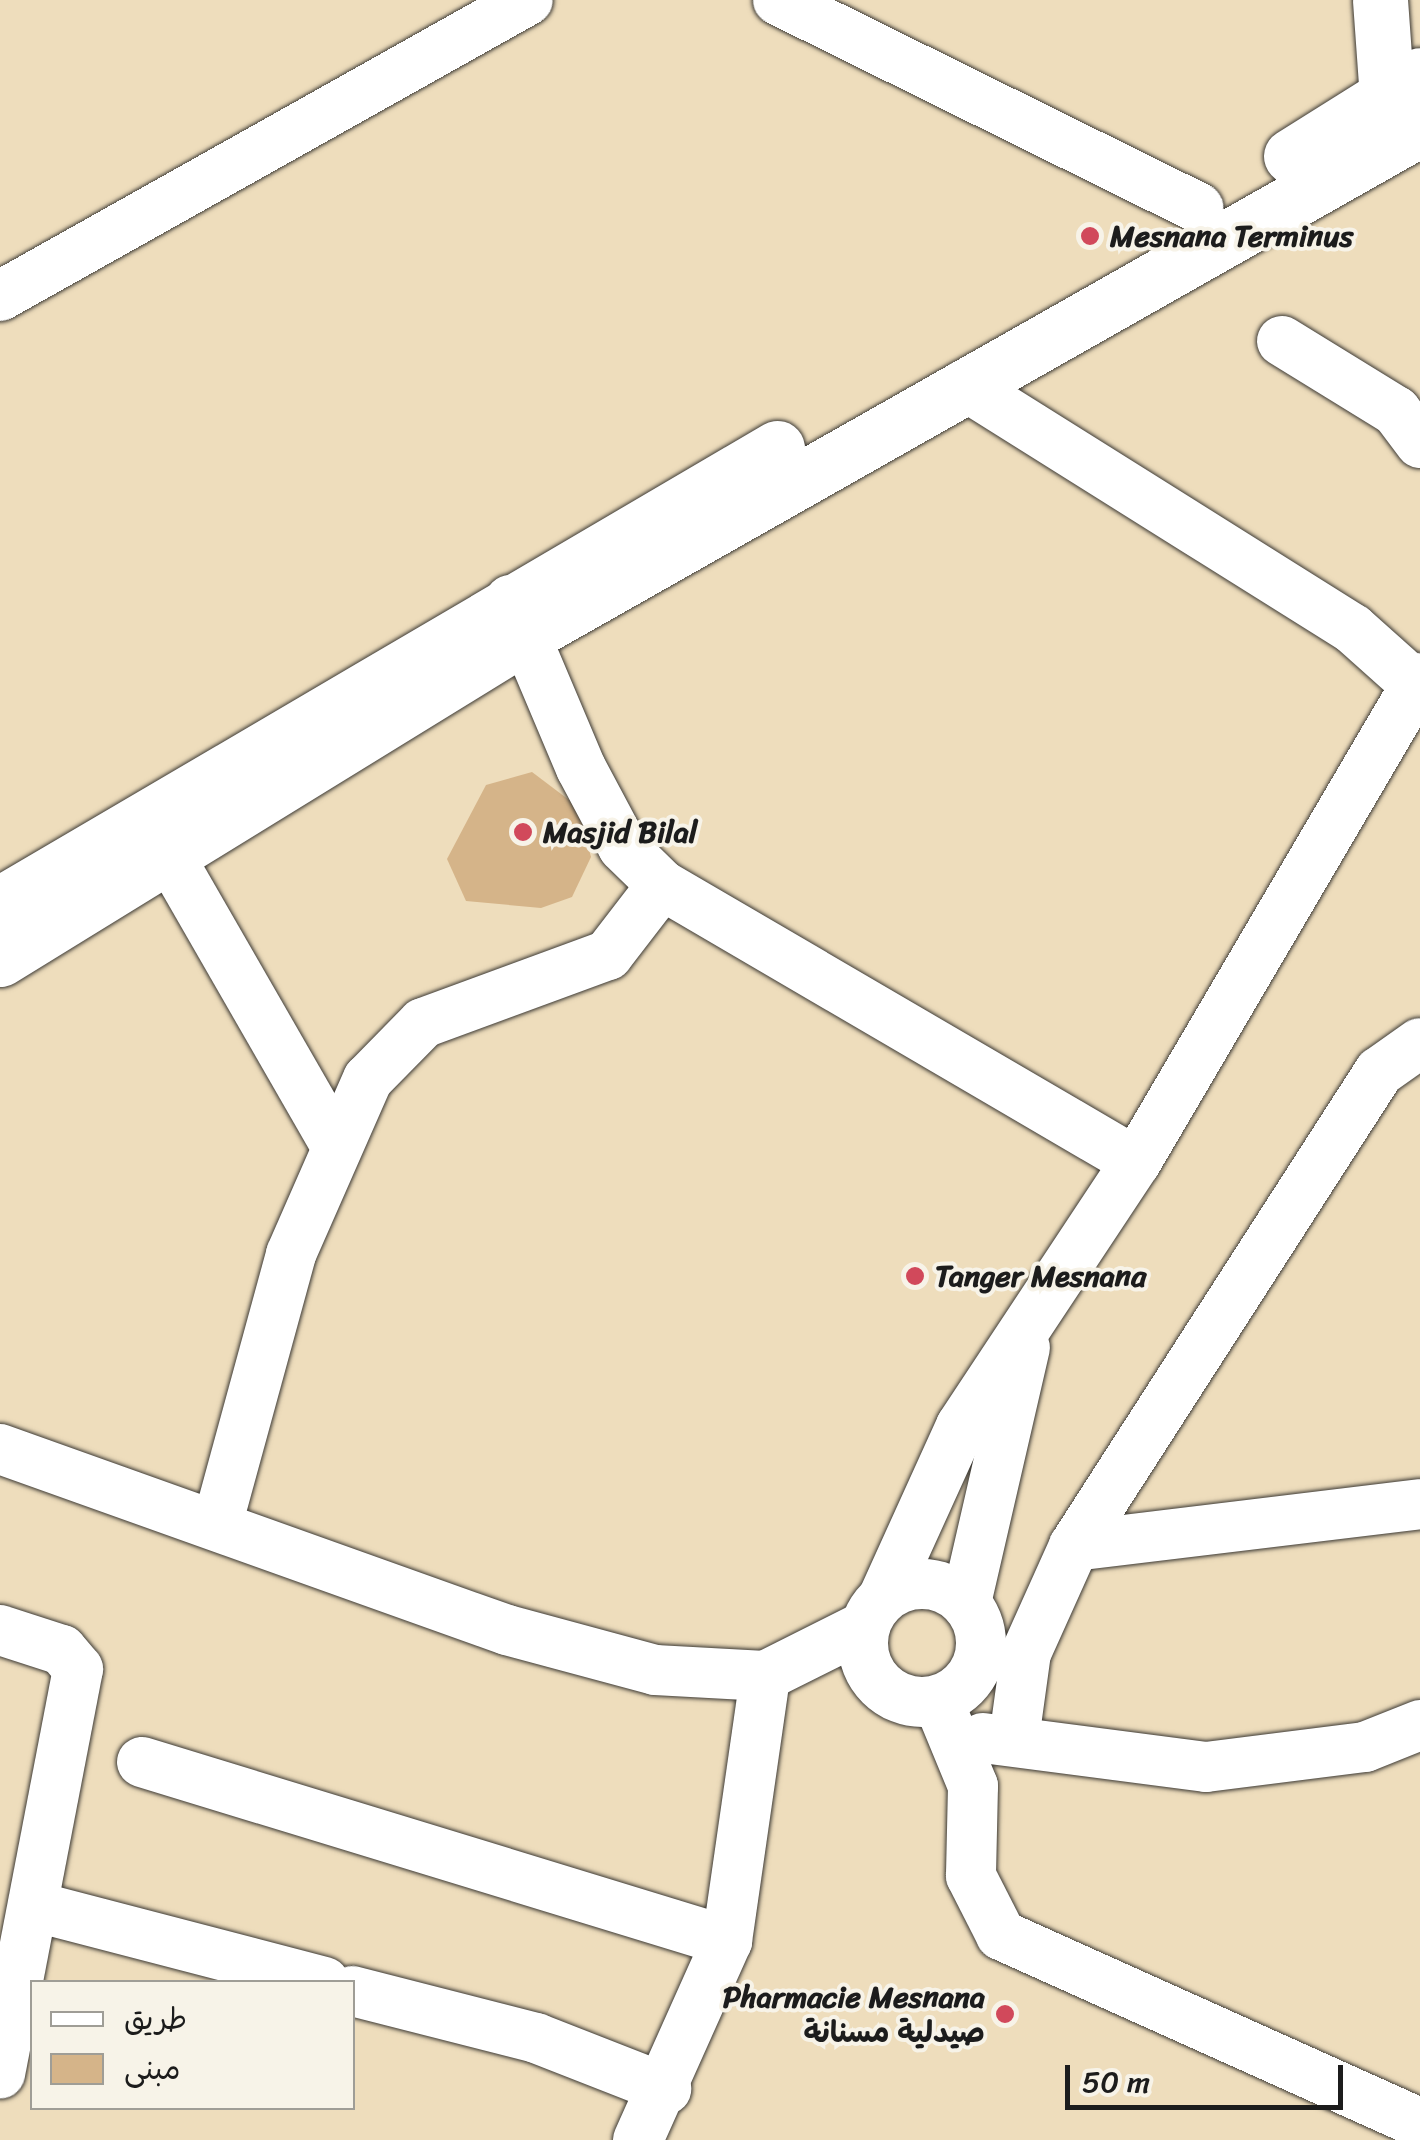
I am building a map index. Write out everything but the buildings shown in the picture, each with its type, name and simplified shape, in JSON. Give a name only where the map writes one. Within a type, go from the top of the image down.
[{"type":"main road","points":[[1380,0],[1409,101]]},
{"type":"main road","points":[[0,904],[156,833],[1198,208],[1409,101]]},
{"type":"main road","points":[[517,618],[964,385],[1409,101]]},
{"type":"main road","points":[[0,959],[156,833]]},
{"type":"street","points":[[0,296],[528,0]]},
{"type":"street","points":[[778,0],[1198,208]]},
{"type":"street","points":[[1282,341],[1396,410],[1420,443]]},
{"type":"street","points":[[882,1687],[865,1659],[874,1612],[961,1426],[1136,1162],[1419,684],[1353,629],[964,385]]},
{"type":"street","points":[[517,618],[624,847],[662,885],[1136,1162]]},
{"type":"street","points":[[156,833],[335,1144]]},
{"type":"street","points":[[217,1525],[290,1254],[335,1144],[368,1078],[423,1023],[608,955],[662,885]]},
{"type":"street","points":[[1014,1739],[1026,1653],[1074,1546],[1379,1072],[1420,1043]]},
{"type":"street","points":[[1029,1328],[966,1603],[980,1650],[953,1711],[974,1786],[970,1876],[1000,1935],[1420,2123]]},
{"type":"street","points":[[0,1450],[508,1630],[655,1670],[775,1672],[882,1687],[908,1701],[953,1711],[1014,1739],[1206,1767],[1365,1747],[1420,1724]]},
{"type":"street","points":[[1074,1546],[1418,1499]]},
{"type":"street","points":[[638,2140],[666,2089],[727,1942],[775,1672],[874,1612],[932,1584],[966,1603]]},
{"type":"street","points":[[0,1630],[62,1650],[78,1669],[0,2074]]},
{"type":"street","points":[[142,1762],[727,1942]]},
{"type":"street","points":[[33,1906],[316,1980]]},
{"type":"street","points":[[355,1992],[536,2038],[666,2089]]},
{"type":"place","name":"Mesnana Terminus","points":[[1090,236]]},
{"type":"place","name":"Masjid Bilal","points":[[523,832]]},
{"type":"place","name":"Tanger Mesnana","points":[[915,1276]]},
{"type":"place","name":"Pharmacie Mesnana صيدلية مسنانة","points":[[1005,2014]]}]
